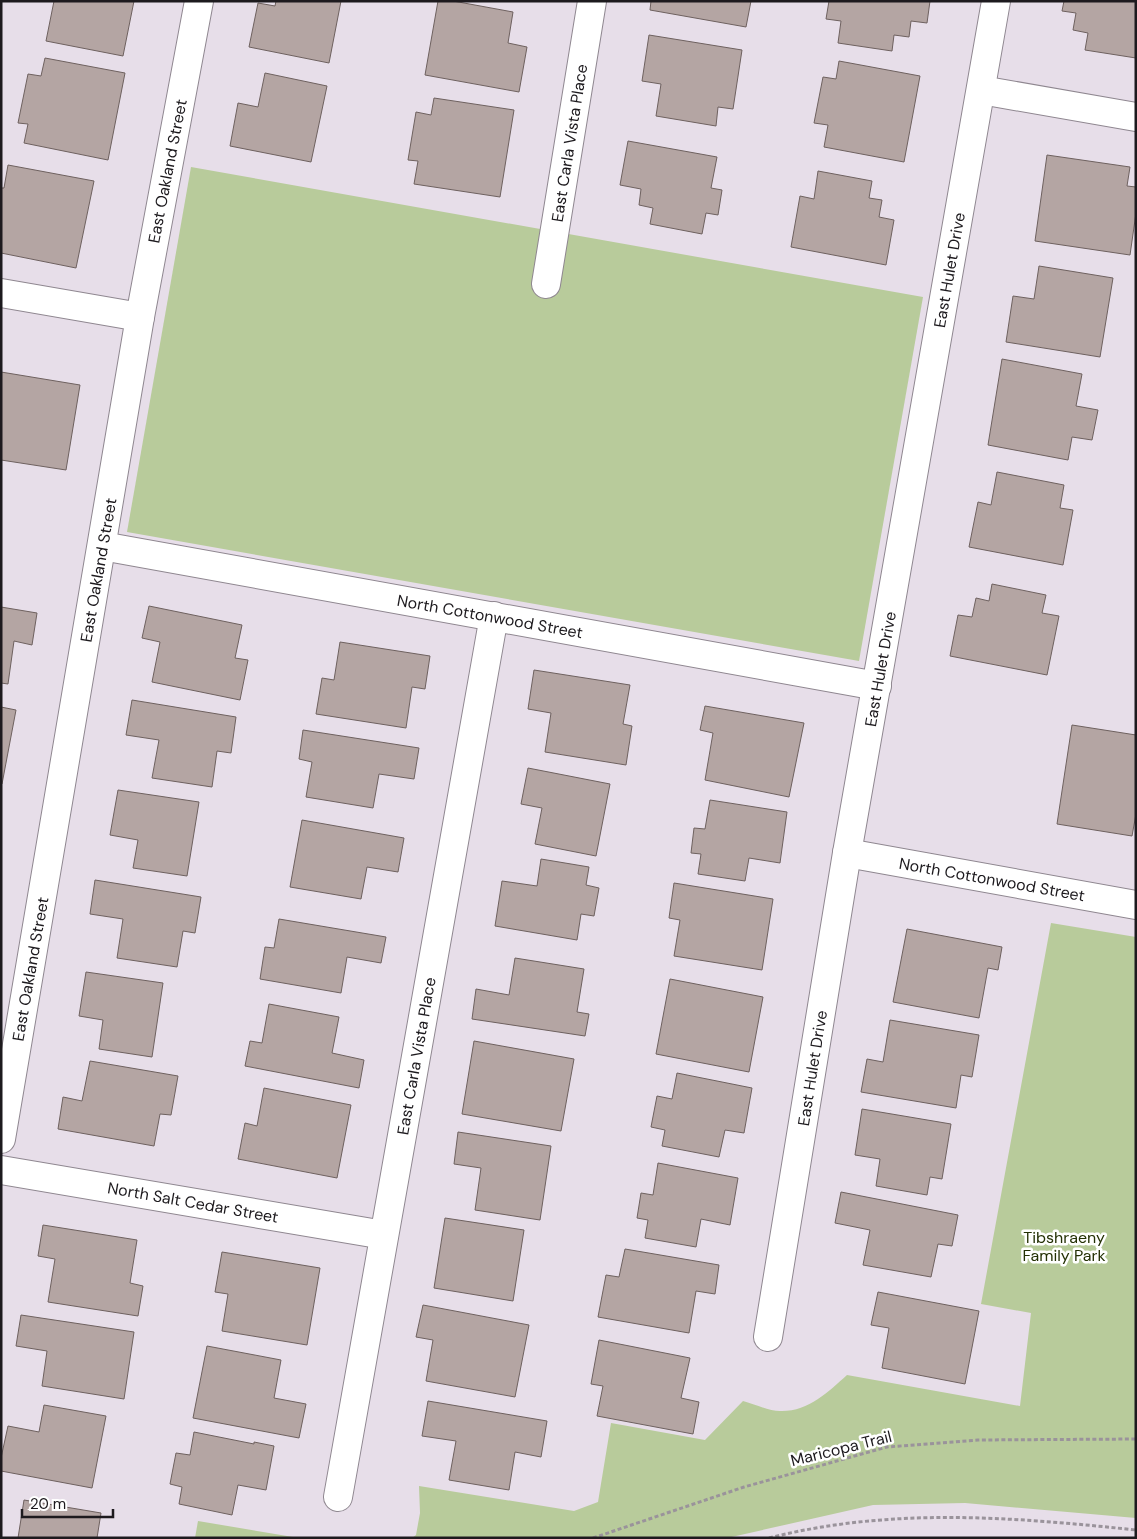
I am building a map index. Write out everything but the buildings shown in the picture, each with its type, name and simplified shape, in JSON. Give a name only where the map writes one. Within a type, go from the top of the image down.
[{"type":"street","name":"East Oakland Street","points":[[1,1139],[140,317],[199,1]]},
{"type":"street","name":"East Carla Vista Place","points":[[546,284],[592,1]]},
{"type":"street","name":"East Hulet Drive","points":[[768,1337],[847,852],[996,1]]},
{"type":"street","points":[[981,90],[1136,117]]},
{"type":"street","points":[[1,293],[140,317]]},
{"type":"street","name":"North Cottonwood Street","points":[[102,546],[877,686]]},
{"type":"street","name":"East Carla Vista Place","points":[[338,1497],[494,616]]},
{"type":"street","name":"North Cottonwood Street","points":[[847,852],[1136,905]]},
{"type":"street","name":"North Salt Cedar Street","points":[[1,1170],[384,1235]]},
{"type":"path","name":"Maricopa Trail","points":[[593,1538],[744,1487],[887,1447],[978,1440],[1136,1439]]},
{"type":"path","points":[[769,1538],[877,1519],[963,1516],[1136,1530]]},
{"type":"green space","points":[[191,167],[923,297],[859,661],[127,532]]},
{"type":"green space","name":"Tibshraeny Family Park","points":[[1051,923],[1136,937],[1136,1518],[965,1503],[873,1505],[727,1538],[412,1538],[416,1535],[420,1513],[419,1486],[574,1511],[598,1502],[611,1423],[705,1440],[743,1401],[776,1411],[800,1408],[817,1400],[847,1375],[1020,1406],[1031,1313],[981,1304]]},
{"type":"green space","points":[[198,1521],[299,1538],[195,1538]]}]
